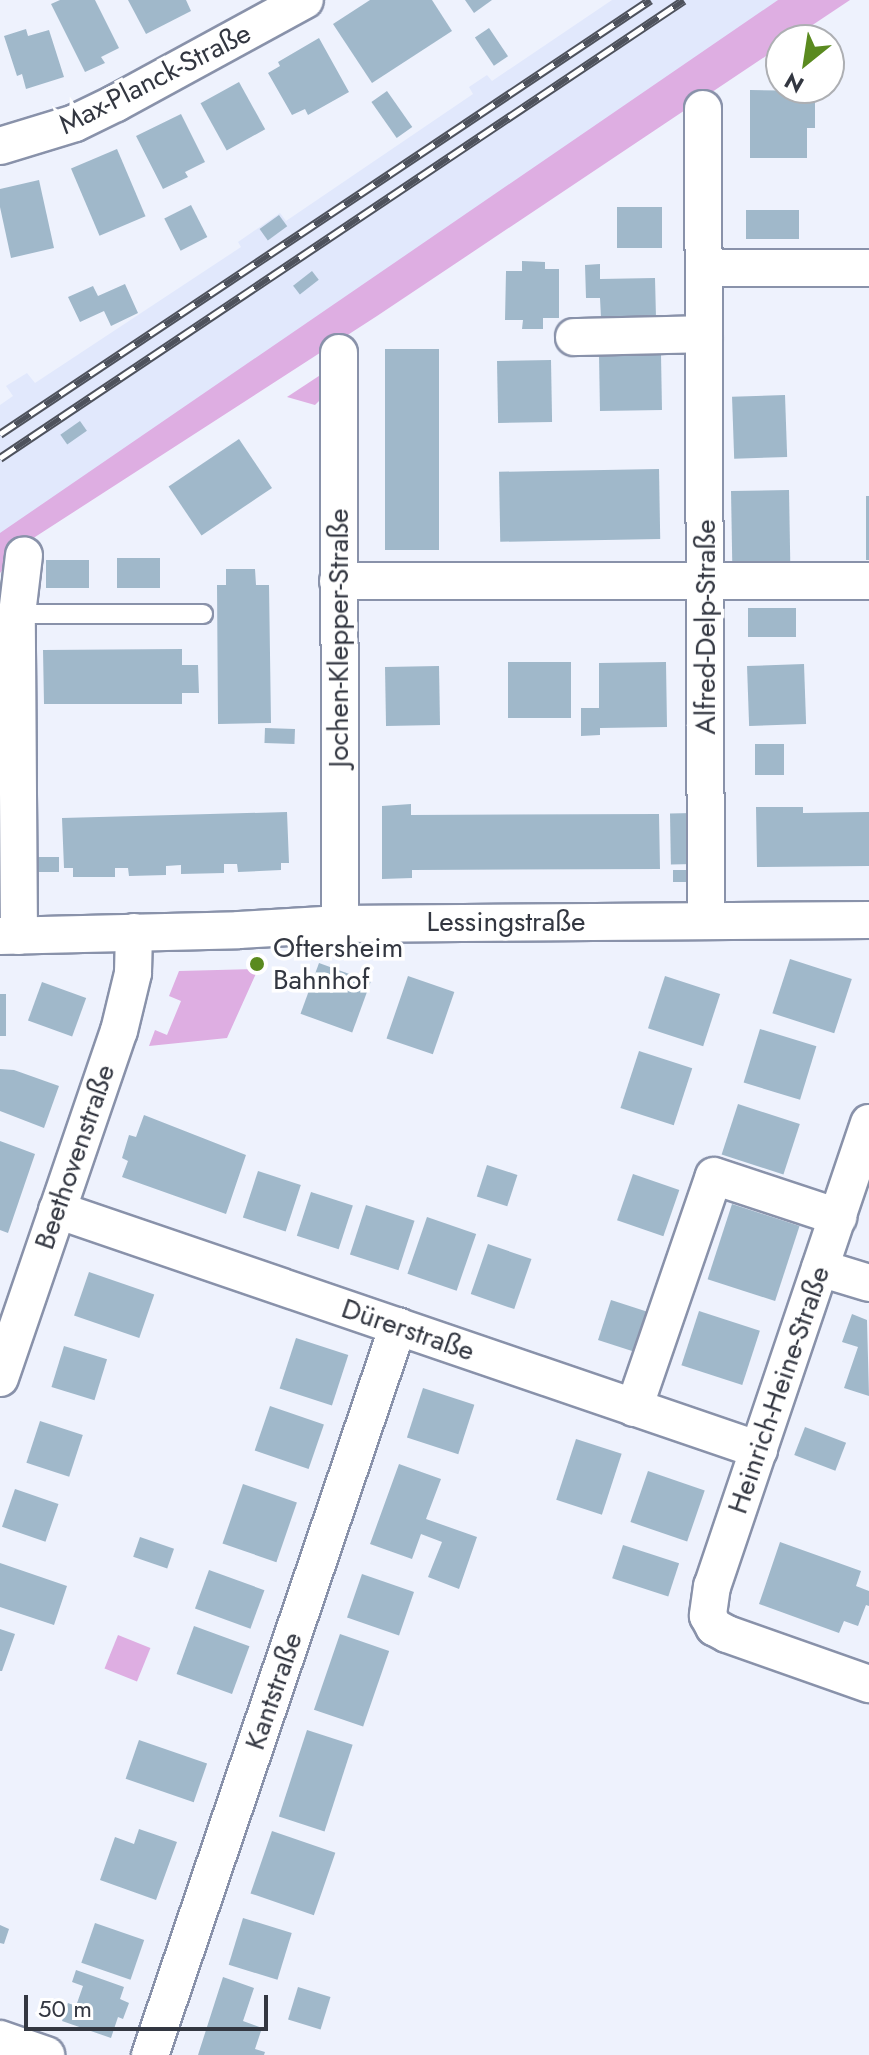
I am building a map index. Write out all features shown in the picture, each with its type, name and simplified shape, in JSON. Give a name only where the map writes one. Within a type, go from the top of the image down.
[{"type":"street","name":"Max-Planck-Straße","points":[[0,146],[75,123],[305,0]]},
{"type":"street","name":"Alfred-Delp-Straße","points":[[703,109],[706,921]]},
{"type":"street","points":[[704,268],[869,268]]},
{"type":"street","points":[[574,337],[704,334]]},
{"type":"street","name":"Jochen-Klepper-Straße","points":[[339,353],[340,924]]},
{"type":"street","points":[[9,936],[17,614],[24,555]]},
{"type":"street","points":[[338,581],[869,581]]},
{"type":"street","name":"Lessingstraße","points":[[9,936],[340,924],[869,920]]},
{"type":"street","name":"Beethovenstraße","points":[[0,1378],[119,1031],[133,973],[134,932]]},
{"type":"street","name":"Heinrich-Heine-Straße","points":[[869,1123],[708,1602],[708,1616],[714,1627],[742,1640],[869,1684]]},
{"type":"street","points":[[634,1408],[714,1176],[838,1217]]},
{"type":"street","name":"Dürerstraße","points":[[57,1210],[759,1450]]},
{"type":"street","points":[[820,1268],[869,1283]]},
{"type":"street","name":"Kantstraße","points":[[150,2055],[398,1326]]},
{"type":"street","points":[[0,2039],[46,2055]]},
{"type":"lane","points":[[17,614],[203,614]]},
{"type":"shaded area","points":[[612,0],[818,0],[782,24],[765,24],[765,36],[0,548],[0,405],[13,396],[6,386],[27,373],[35,383],[241,247],[238,242],[280,213],[286,221],[473,94],[469,87],[487,75],[492,81]]},
{"type":"shaded area","points":[[778,0],[850,0],[814,24],[765,24],[765,57],[377,316],[18,548],[15,557],[0,573],[0,533]]},
{"type":"shaded area","points":[[328,370],[324,396],[315,405],[287,397]]},
{"type":"shaded area","points":[[258,969],[227,1038],[149,1046],[155,1030],[167,1035],[181,1001],[169,996],[179,971]]},
{"type":"shaded area","points":[[118,1635],[150,1648],[137,1681],[105,1668]]},
{"type":"building","points":[[60,0],[95,0],[119,48],[101,57],[105,63],[85,72],[51,4]]},
{"type":"building","points":[[128,0],[186,0],[191,11],[146,34]]},
{"type":"building","points":[[370,0],[432,0],[452,31],[372,83],[333,24]]},
{"type":"building","points":[[465,0],[492,0],[474,13]]},
{"type":"building","points":[[489,28],[508,56],[494,66],[475,38]]},
{"type":"building","points":[[26,29],[28,36],[49,30],[64,77],[26,89],[22,74],[17,76],[4,36]]},
{"type":"building","points":[[319,38],[349,92],[308,115],[305,109],[292,115],[268,73],[280,66],[278,62]]},
{"type":"building","points":[[239,82],[265,129],[227,151],[201,103]]},
{"type":"building","points":[[750,90],[765,90],[765,104],[815,104],[815,128],[807,128],[807,158],[750,158]]},
{"type":"building","points":[[387,91],[412,127],[397,138],[371,102]]},
{"type":"building","points":[[181,114],[205,162],[185,172],[188,177],[163,189],[136,136]]},
{"type":"building","points":[[117,149],[146,216],[99,236],[71,169]]},
{"type":"building","points":[[39,180],[54,248],[11,258],[0,207],[0,189]]},
{"type":"building","points":[[191,205],[207,237],[181,251],[164,219]]},
{"type":"building","points":[[617,207],[662,207],[662,248],[617,248]]},
{"type":"building","points":[[746,210],[799,210],[799,239],[746,239]]},
{"type":"building","points":[[279,215],[287,226],[268,240],[260,229]]},
{"type":"building","points":[[522,261],[545,262],[545,269],[559,269],[559,318],[543,318],[543,329],[522,329],[523,320],[505,320],[506,271],[522,271]]},
{"type":"building","points":[[600,264],[600,279],[655,278],[656,318],[601,318],[600,298],[586,298],[585,265]]},
{"type":"building","points":[[312,271],[319,280],[300,294],[293,286]]},
{"type":"building","points":[[125,284],[138,313],[111,326],[104,311],[80,322],[68,297],[93,286],[98,296]]},
{"type":"building","points":[[385,349],[439,349],[439,550],[385,550]]},
{"type":"building","points":[[661,354],[662,410],[600,411],[599,355]]},
{"type":"building","points":[[551,360],[552,422],[498,423],[497,361]]},
{"type":"building","points":[[785,395],[787,457],[734,459],[732,397]]},
{"type":"building","points":[[80,421],[87,431],[67,445],[60,435]]},
{"type":"building","points":[[239,439],[272,488],[202,535],[169,487]]},
{"type":"building","points":[[659,469],[660,539],[500,542],[499,472]]},
{"type":"building","points":[[789,490],[790,561],[732,562],[731,491]]},
{"type":"building","points":[[866,496],[869,496],[869,560],[866,560]]},
{"type":"building","points":[[117,558],[160,558],[160,588],[117,588]]},
{"type":"building","points":[[46,560],[89,560],[89,588],[46,588]]},
{"type":"building","points":[[226,569],[255,569],[256,585],[269,585],[271,723],[218,724],[217,585],[226,585]]},
{"type":"building","points":[[748,608],[796,608],[796,637],[748,637]]},
{"type":"building","points":[[182,649],[182,665],[198,665],[199,693],[182,693],[182,704],[44,704],[43,650]]},
{"type":"building","points":[[508,662],[571,662],[571,718],[508,718]]},
{"type":"building","points":[[666,662],[667,727],[600,728],[600,735],[581,736],[581,708],[599,708],[599,663]]},
{"type":"building","points":[[804,664],[806,724],[749,726],[747,666]]},
{"type":"building","points":[[439,666],[440,725],[386,726],[385,667]]},
{"type":"building","points":[[265,728],[295,729],[294,744],[264,743]]},
{"type":"building","points":[[755,744],[784,744],[784,775],[755,775]]},
{"type":"building","points":[[411,804],[411,815],[659,814],[660,869],[412,870],[412,878],[382,879],[382,806]]},
{"type":"building","points":[[756,807],[803,807],[803,813],[869,812],[869,866],[757,867]]},
{"type":"building","points":[[287,812],[289,863],[281,863],[281,870],[238,872],[237,864],[224,864],[224,873],[181,874],[181,865],[166,866],[166,875],[129,876],[128,868],[115,868],[115,877],[73,877],[73,868],[64,868],[62,818]]},
{"type":"building","points":[[670,813],[693,813],[694,864],[671,864]]},
{"type":"building","points":[[36,857],[59,857],[59,872],[36,872]]},
{"type":"building","points":[[673,870],[688,870],[688,882],[673,882]]},
{"type":"building","points":[[790,959],[852,979],[834,1033],[772,1013]]},
{"type":"building","points":[[319,963],[371,982],[352,1033],[301,1014]]},
{"type":"building","points":[[408,976],[454,992],[433,1054],[387,1038]]},
{"type":"building","points":[[665,976],[720,994],[703,1046],[648,1028]]},
{"type":"building","points":[[42,982],[86,998],[72,1037],[28,1021]]},
{"type":"building","points":[[0,994],[6,994],[6,1036],[0,1036]]},
{"type":"building","points":[[760,1029],[816,1046],[800,1100],[744,1083]]},
{"type":"building","points":[[639,1051],[692,1068],[674,1125],[620,1108]]},
{"type":"building","points":[[0,1069],[14,1070],[59,1086],[44,1128],[0,1111]]},
{"type":"building","points":[[738,1104],[800,1124],[783,1174],[722,1154]]},
{"type":"building","points":[[144,1115],[246,1155],[226,1214],[122,1177],[128,1161],[122,1158],[129,1135],[136,1137]]},
{"type":"building","points":[[0,1141],[35,1154],[8,1233],[0,1230]]},
{"type":"building","points":[[487,1165],[517,1175],[507,1206],[477,1196]]},
{"type":"building","points":[[258,1171],[301,1185],[286,1232],[243,1218]]},
{"type":"building","points":[[633,1174],[679,1190],[663,1236],[617,1220]]},
{"type":"building","points":[[311,1192],[353,1206],[339,1249],[297,1236]]},
{"type":"building","points":[[732,1204],[800,1226],[775,1301],[708,1279]]},
{"type":"building","points":[[366,1205],[415,1221],[398,1270],[350,1254]]},
{"type":"building","points":[[427,1217],[476,1234],[457,1291],[407,1274]]},
{"type":"building","points":[[488,1244],[531,1259],[514,1309],[471,1294]]},
{"type":"building","points":[[89,1272],[154,1294],[139,1338],[74,1315]]},
{"type":"building","points":[[611,1300],[657,1315],[644,1355],[598,1340]]},
{"type":"building","points":[[699,1311],[760,1331],[742,1385],[681,1365]]},
{"type":"building","points":[[852,1314],[867,1320],[869,1396],[844,1388],[858,1347],[842,1342]]},
{"type":"building","points":[[296,1338],[348,1355],[332,1405],[280,1388]]},
{"type":"building","points":[[64,1346],[107,1359],[94,1400],[51,1387]]},
{"type":"building","points":[[423,1388],[474,1405],[458,1454],[407,1437]]},
{"type":"building","points":[[270,1406],[324,1425],[309,1469],[255,1450]]},
{"type":"building","points":[[40,1421],[83,1435],[69,1477],[26,1463]]},
{"type":"building","points":[[805,1427],[846,1443],[835,1471],[794,1455]]},
{"type":"building","points":[[576,1439],[622,1454],[602,1515],[556,1500]]},
{"type":"building","points":[[399,1464],[441,1479],[426,1519],[477,1537],[459,1589],[428,1577],[442,1542],[421,1534],[412,1559],[370,1544]]},
{"type":"building","points":[[648,1471],[705,1491],[687,1542],[630,1522]]},
{"type":"building","points":[[243,1484],[297,1503],[276,1562],[222,1544]]},
{"type":"building","points":[[15,1489],[58,1504],[45,1542],[2,1527]]},
{"type":"building","points":[[140,1537],[174,1549],[167,1569],[133,1557]]},
{"type":"building","points":[[780,1542],[861,1571],[856,1586],[869,1591],[869,1606],[866,1605],[858,1626],[844,1621],[839,1633],[759,1604]]},
{"type":"building","points":[[623,1545],[679,1563],[668,1597],[612,1578]]},
{"type":"building","points":[[0,1563],[67,1586],[54,1625],[0,1607]]},
{"type":"building","points":[[209,1570],[264,1590],[250,1629],[195,1609]]},
{"type":"building","points":[[362,1574],[414,1592],[399,1635],[347,1617]]},
{"type":"building","points":[[194,1626],[249,1646],[232,1694],[177,1674]]},
{"type":"building","points":[[0,1629],[15,1634],[2,1671],[0,1671]]},
{"type":"building","points":[[340,1634],[389,1651],[363,1727],[314,1710]]},
{"type":"building","points":[[307,1730],[353,1745],[325,1831],[279,1817]]},
{"type":"building","points":[[139,1740],[207,1763],[194,1802],[126,1779]]},
{"type":"building","points":[[139,1829],[177,1842],[156,1900],[100,1880],[115,1837],[134,1844]]},
{"type":"building","points":[[272,1831],[335,1853],[314,1915],[251,1893]]},
{"type":"building","points":[[243,1918],[292,1933],[277,1980],[229,1965]]},
{"type":"building","points":[[95,1923],[144,1940],[130,1980],[81,1963]]},
{"type":"building","points":[[0,1925],[9,1929],[4,1944],[0,1943]]},
{"type":"building","points":[[76,1970],[124,1987],[120,1999],[129,2003],[123,2019],[118,2017],[111,2038],[62,2021],[68,2003],[76,2006],[83,1986],[72,1982]]},
{"type":"building","points":[[223,1977],[254,1988],[243,2021],[262,2028],[255,2049],[265,2052],[264,2055],[198,2055]]},
{"type":"building","points":[[298,1987],[331,1997],[321,2029],[288,2020]]},
{"type":"railway","points":[[0,434],[650,0]]},
{"type":"railway","points":[[0,458],[684,0]]},
{"type":"place","name":"Oftersheim Bahnhof","points":[[257,964]]}]
